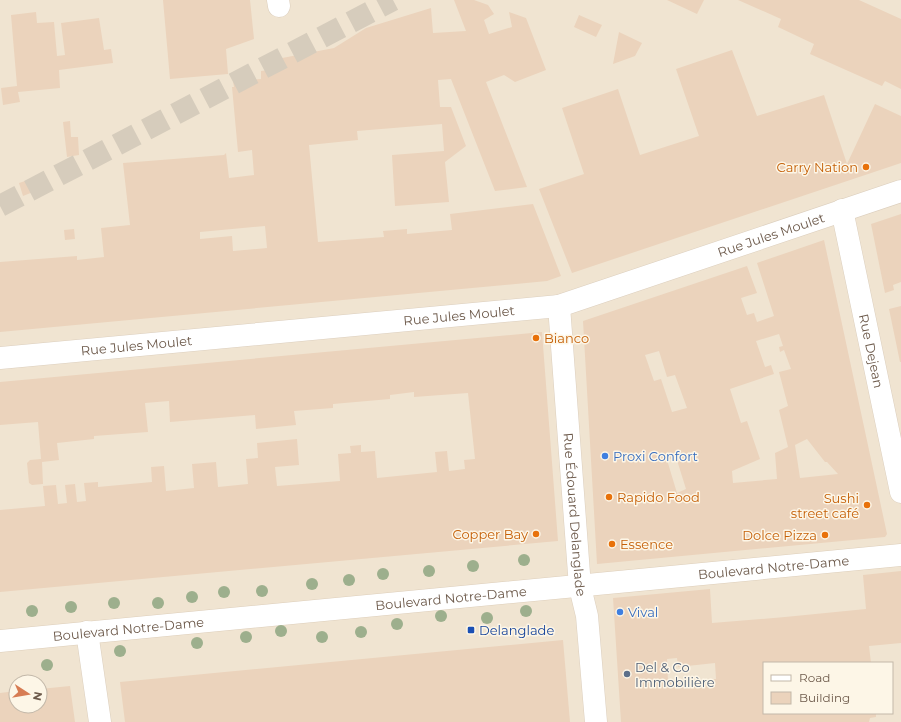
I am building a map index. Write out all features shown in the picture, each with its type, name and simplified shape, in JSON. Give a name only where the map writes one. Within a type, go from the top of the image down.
[{"type":"street","name":"Rue Jules Moulet","points":[[0,358],[560,306],[901,191]]},
{"type":"street","name":"Rue Dejean","points":[[842,210],[901,492]]},
{"type":"street","name":"Rue Édouard Delanglade","points":[[560,306],[580,587],[587,616],[596,722]]},
{"type":"street","name":"Boulevard Notre-Dame","points":[[0,641],[580,587],[901,555]]},
{"type":"street","points":[[87,632],[100,722]]},
{"type":"shaded area","points":[[0,0],[901,0],[901,722],[0,722]]},
{"type":"building","points":[[163,0],[250,0],[254,39],[226,49],[228,74],[170,79]]},
{"type":"building","points":[[454,0],[474,0],[488,5],[494,14],[484,20],[489,34],[512,27],[509,12],[526,18],[546,70],[515,82],[504,75],[486,82],[527,187],[495,191],[451,79],[438,80],[440,107],[451,107],[466,146],[445,162],[449,202],[395,206],[392,155],[444,151],[442,124],[357,131],[358,140],[309,145],[318,242],[384,237],[383,231],[407,229],[407,234],[452,230],[450,214],[533,204],[561,276],[547,281],[0,332],[0,262],[77,256],[77,260],[104,257],[101,228],[130,225],[123,163],[224,155],[226,153],[229,178],[254,175],[252,150],[238,152],[232,87],[234,87],[233,81],[261,79],[261,71],[278,69],[277,59],[334,48],[366,28],[431,8],[433,33],[466,31]],"holes":[[[265,226],[267,248],[233,251],[232,236],[200,239],[200,232]]]},
{"type":"building","points":[[667,0],[704,0],[697,14]]},
{"type":"building","points":[[738,0],[859,0],[901,19],[901,89],[885,81],[882,86],[810,54],[814,44],[778,27],[781,19]]},
{"type":"building","points":[[36,12],[37,23],[54,22],[57,56],[65,55],[61,23],[99,18],[104,50],[111,49],[113,63],[59,70],[60,88],[18,92],[20,102],[3,105],[1,88],[17,86],[11,15]]},
{"type":"building","points":[[579,15],[602,25],[596,37],[574,27]]},
{"type":"building","points":[[619,32],[642,43],[635,56],[613,64]]},
{"type":"building","points":[[732,50],[757,116],[824,95],[847,164],[875,104],[901,116],[901,163],[572,273],[539,189],[584,174],[562,108],[618,89],[640,155],[699,136],[676,69]]},
{"type":"building","points":[[70,121],[71,137],[78,137],[79,155],[67,157],[63,122]]},
{"type":"building","points":[[28,180],[33,192],[23,196],[19,183]]},
{"type":"building","points":[[901,214],[901,282],[893,285],[894,290],[885,293],[871,224]]},
{"type":"building","points":[[74,229],[75,239],[65,240],[64,230]]},
{"type":"building","points":[[824,240],[887,534],[885,537],[597,564],[583,321],[747,266],[757,293],[741,298],[747,315],[754,313],[757,322],[774,316],[757,263]],"holes":[[[779,334],[783,346],[779,347],[780,352],[784,350],[791,369],[779,372],[788,406],[779,410],[788,447],[775,453],[777,479],[733,483],[732,471],[760,459],[747,421],[741,423],[730,389],[774,374],[771,365],[765,367],[756,341]],[[659,351],[667,377],[675,375],[687,408],[672,412],[661,379],[654,381],[645,355]],[[807,439],[825,462],[827,462],[838,474],[800,478],[795,445]],[[676,457],[686,489],[677,493],[667,460]]]},
{"type":"building","points":[[901,306],[901,362],[900,362],[889,309]]},
{"type":"building","points":[[542,332],[558,541],[0,592],[0,510],[45,506],[43,486],[56,485],[58,504],[67,503],[65,485],[75,484],[77,502],[86,501],[84,483],[98,482],[98,487],[152,482],[151,467],[164,466],[166,491],[194,488],[192,464],[216,462],[218,487],[248,484],[246,459],[258,458],[257,443],[297,439],[299,465],[275,467],[277,486],[340,481],[338,454],[351,453],[350,446],[361,445],[361,452],[375,451],[377,478],[437,472],[435,452],[447,451],[449,471],[465,469],[464,460],[475,459],[468,393],[414,397],[414,392],[390,395],[390,399],[333,404],[333,408],[294,411],[296,425],[256,429],[255,415],[170,422],[169,401],[145,403],[148,432],[94,436],[94,439],[57,443],[59,460],[42,462],[43,484],[32,485],[29,483],[27,463],[30,460],[41,459],[38,422],[0,425],[0,382]]},
{"type":"building","points":[[901,571],[901,643],[869,646],[871,662],[763,662],[763,714],[876,714],[876,717],[870,718],[869,722],[621,722],[613,598],[710,589],[712,623],[866,609],[863,575]],"holes":[[[677,658],[678,667],[715,663],[716,679],[705,680],[705,683],[679,685],[679,680],[668,681],[667,659]]]},
{"type":"building","points":[[563,640],[570,722],[125,722],[120,682]]},
{"type":"building","points":[[70,686],[75,722],[0,722],[0,693],[8,692],[8,714],[48,714],[48,688]]},
{"type":"tunnel","points":[[0,206],[393,0]]},
{"type":"place","name":"Carry Nation","points":[[866,167]]},
{"type":"place","name":"Bianco","points":[[536,338]]},
{"type":"place","name":"Proxi Confort","points":[[605,456]]},
{"type":"place","name":"Rapido Food","points":[[609,497]]},
{"type":"place","name":"Sushi street café","points":[[867,505]]},
{"type":"place","name":"Copper Bay","points":[[536,534]]},
{"type":"place","name":"Dolce Pizza","points":[[825,535]]},
{"type":"place","name":"Essence","points":[[612,544]]},
{"type":"place","name":"Vival","points":[[620,612]]},
{"type":"place","name":"Delanglade","points":[[471,630]]},
{"type":"place","name":"Del & Co Immobilière","points":[[627,674]]}]
